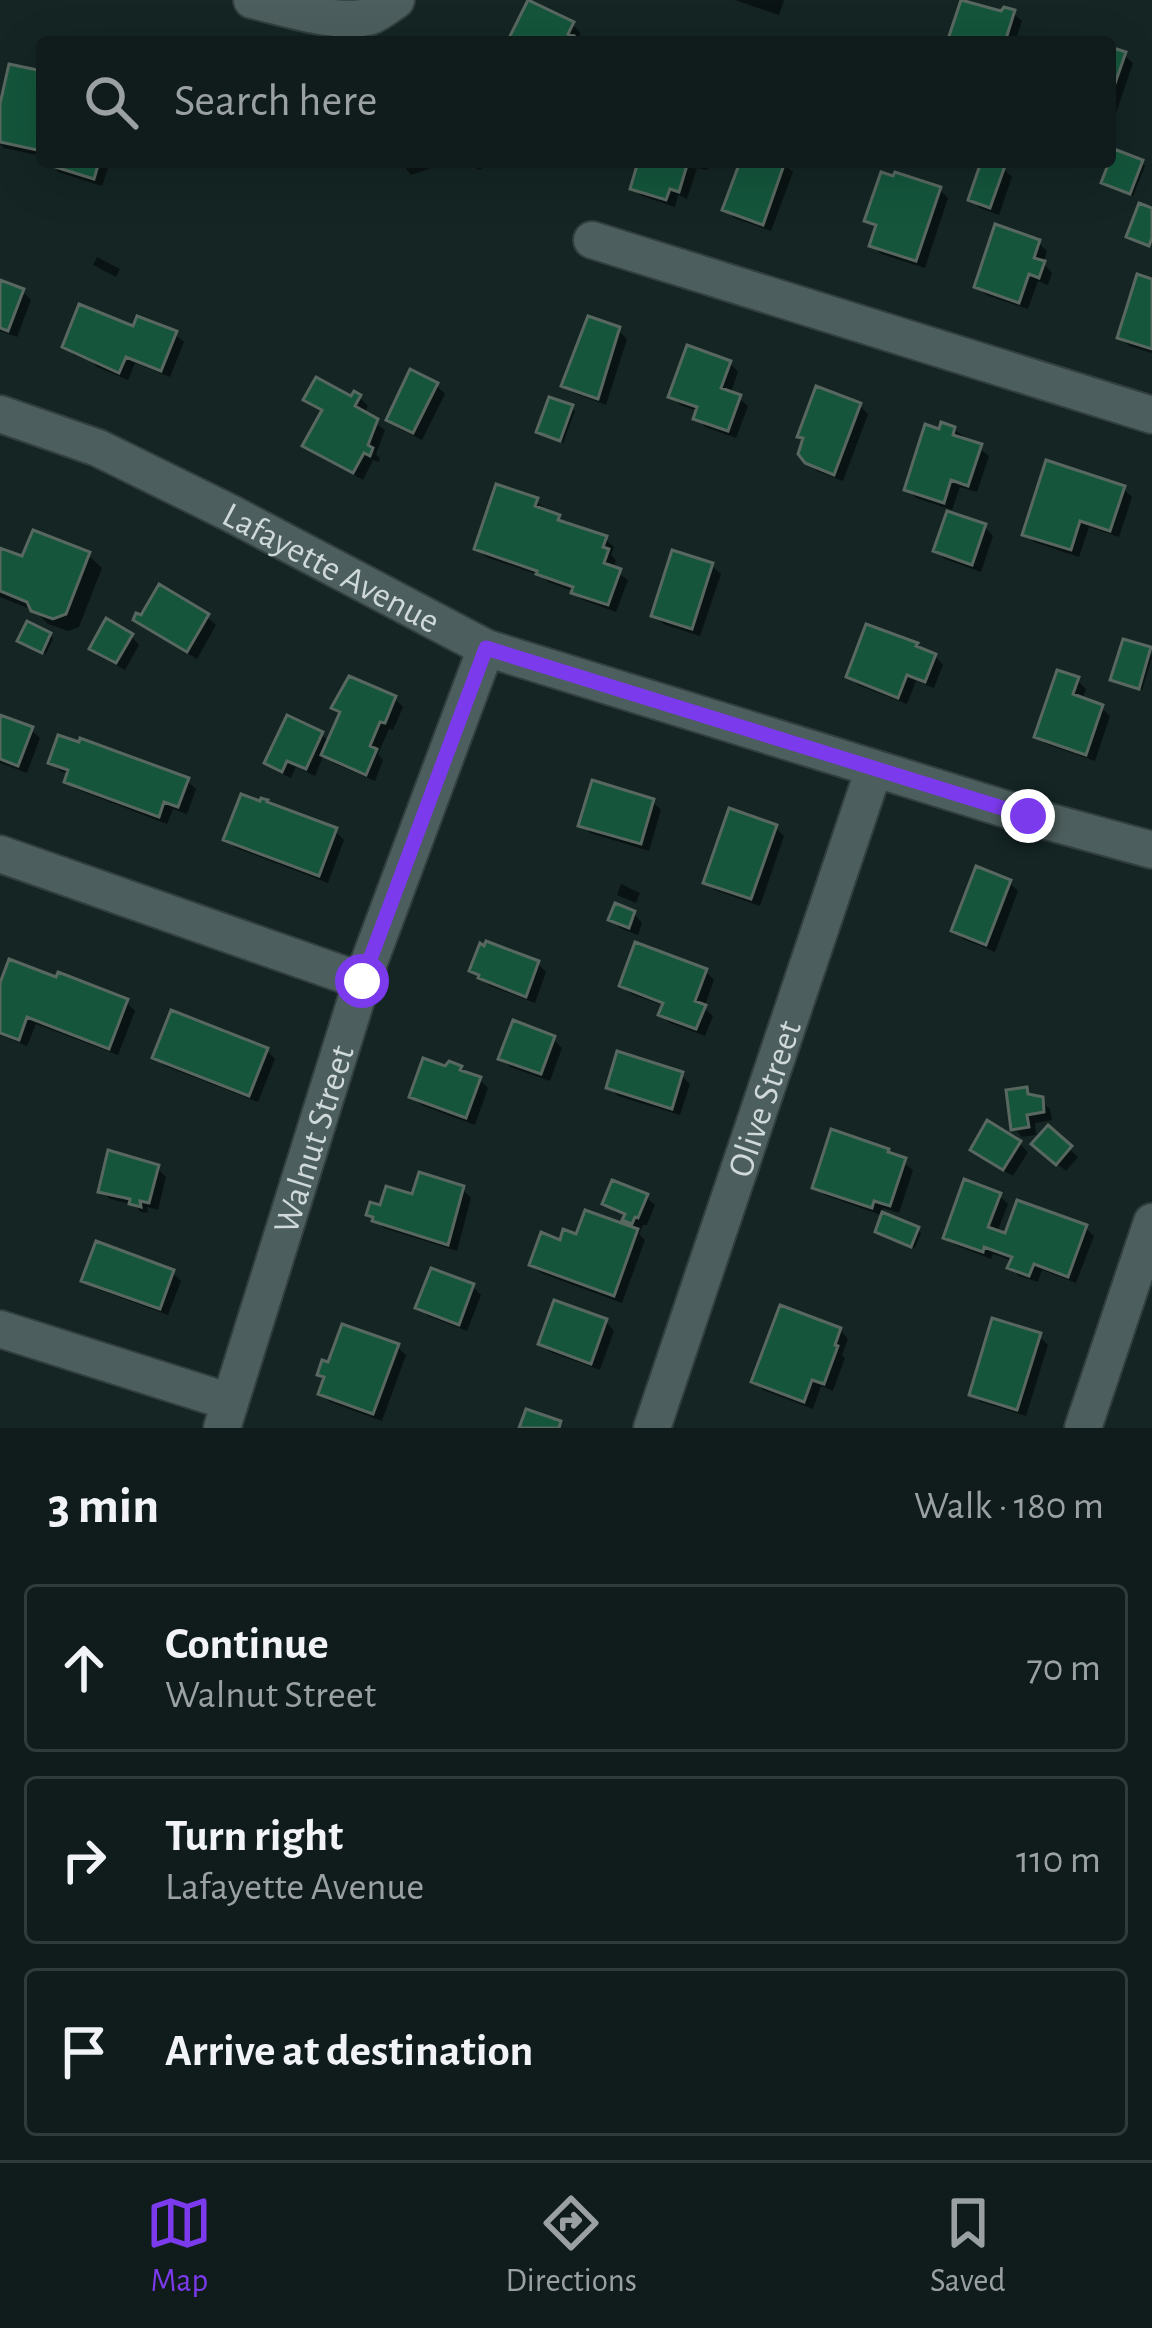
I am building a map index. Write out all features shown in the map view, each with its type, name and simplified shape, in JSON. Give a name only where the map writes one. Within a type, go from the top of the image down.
[{"type":"street","points":[[252,0],[342,17],[370,16],[396,0]]},
{"type":"street","points":[[592,240],[1152,415]]},
{"type":"street","name":"Lafayette Avenue","points":[[0,414],[98,448],[486,648],[1152,850]]},
{"type":"street","name":"Walnut Street","points":[[226,1415],[362,981],[486,648]]},
{"type":"street","name":"Olive Street","points":[[652,1428],[874,769]]},
{"type":"street","points":[[0,854],[362,981]]},
{"type":"street","points":[[1083,1428],[1152,1222]]},
{"type":"street","points":[[0,1329],[226,1415]]},
{"type":"building","points":[[528,0],[574,22],[568,34],[574,36],[510,36]]},
{"type":"building","points":[[961,0],[1015,10],[1007,36],[949,36]]},
{"type":"building","points":[[1116,49],[1126,52],[1116,81]]},
{"type":"building","points":[[9,64],[36,70],[36,150],[0,142],[0,104]]},
{"type":"building","points":[[1116,150],[1143,160],[1130,194],[1101,183],[1107,168],[1116,168]]},
{"type":"building","points":[[59,168],[97,168],[94,179]]},
{"type":"building","points":[[636,168],[686,168],[679,192],[670,189],[666,200],[630,189]]},
{"type":"building","points":[[738,168],[783,168],[763,225],[722,210]]},
{"type":"building","points":[[979,168],[1004,168],[990,208],[968,200]]},
{"type":"building","points":[[881,172],[941,187],[916,261],[869,246],[876,225],[864,221]]},
{"type":"building","points":[[1139,203],[1152,208],[1149,246],[1126,237]]},
{"type":"building","points":[[995,224],[1040,240],[1034,258],[1045,261],[1039,278],[1029,274],[1019,303],[974,287]]},
{"type":"building","points":[[1137,274],[1152,279],[1152,349],[1117,338]]},
{"type":"building","points":[[0,280],[24,289],[8,331],[0,328]]},
{"type":"building","points":[[79,304],[133,326],[137,316],[177,331],[161,371],[126,357],[119,373],[62,347]]},
{"type":"building","points":[[588,316],[620,327],[598,399],[561,386]]},
{"type":"building","points":[[687,345],[731,361],[721,388],[741,395],[728,431],[693,419],[697,407],[668,397]]},
{"type":"building","points":[[410,369],[438,383],[413,433],[386,420]]},
{"type":"building","points":[[316,377],[351,396],[354,391],[361,395],[355,406],[378,419],[368,445],[373,448],[370,456],[364,453],[353,473],[302,446],[322,410],[303,400]]},
{"type":"building","points":[[816,386],[861,403],[834,475],[805,463],[798,454],[803,438],[797,437]]},
{"type":"building","points":[[549,397],[573,405],[560,441],[536,432]]},
{"type":"building","points":[[941,422],[955,427],[953,435],[982,444],[968,486],[951,480],[944,503],[904,490],[925,424],[939,429]]},
{"type":"building","points":[[1046,460],[1125,486],[1110,531],[1080,521],[1071,550],[1022,535]]},
{"type":"building","points":[[496,484],[538,498],[535,506],[560,515],[558,520],[607,536],[604,563],[621,569],[608,605],[571,593],[573,587],[537,571],[474,549]]},
{"type":"building","points":[[947,511],[986,524],[972,565],[933,551]]},
{"type":"building","points":[[33,530],[90,552],[66,614],[53,619],[0,591],[0,548],[22,556]]},
{"type":"building","points":[[672,550],[713,563],[692,629],[651,616]]},
{"type":"building","points":[[159,584],[209,614],[187,652],[133,620]]},
{"type":"building","points":[[106,618],[133,634],[116,663],[89,649]]},
{"type":"building","points":[[27,621],[51,633],[42,653],[17,641]]},
{"type":"building","points":[[866,624],[936,654],[925,682],[907,675],[898,698],[846,677]]},
{"type":"building","points":[[1123,639],[1151,647],[1139,689],[1110,680]]},
{"type":"building","points":[[1057,670],[1079,677],[1073,694],[1103,705],[1086,755],[1034,737]]},
{"type":"building","points":[[349,676],[396,696],[370,746],[377,749],[366,775],[321,755],[340,712],[331,708]]},
{"type":"building","points":[[0,715],[33,727],[18,766],[0,759]]},
{"type":"building","points":[[287,715],[323,732],[306,769],[287,761],[282,772],[264,763]]},
{"type":"building","points":[[58,735],[79,742],[80,738],[189,778],[178,807],[164,802],[159,817],[64,782],[68,770],[48,763]]},
{"type":"building","points":[[592,780],[654,799],[641,844],[578,826]]},
{"type":"building","points":[[241,794],[337,828],[319,876],[223,840]]},
{"type":"building","points":[[729,808],[777,825],[751,899],[703,883]]},
{"type":"building","points":[[976,866],[1011,880],[986,945],[951,931]]},
{"type":"building","points":[[615,903],[635,911],[629,928],[608,920]]},
{"type":"building","points":[[486,941],[539,961],[526,997],[469,971],[480,943],[484,946]]},
{"type":"building","points":[[635,942],[707,969],[695,1001],[706,1005],[696,1029],[658,1015],[663,1003],[619,986]]},
{"type":"building","points":[[9,959],[128,999],[109,1049],[27,1017],[19,1040],[0,1033],[0,983]]},
{"type":"building","points":[[171,1010],[268,1048],[249,1096],[152,1058]]},
{"type":"building","points":[[513,1020],[555,1036],[541,1074],[498,1059]]},
{"type":"building","points":[[617,1051],[683,1072],[672,1109],[606,1088]]},
{"type":"building","points":[[423,1058],[445,1066],[449,1061],[481,1077],[466,1118],[409,1097]]},
{"type":"building","points":[[1027,1087],[1028,1094],[1043,1097],[1044,1112],[1027,1115],[1029,1127],[1011,1130],[1006,1090]]},
{"type":"building","points":[[987,1120],[1021,1141],[1003,1170],[970,1150]]},
{"type":"building","points":[[1048,1125],[1072,1146],[1056,1165],[1031,1144]]},
{"type":"building","points":[[831,1129],[906,1158],[890,1206],[874,1201],[872,1208],[812,1188]]},
{"type":"building","points":[[108,1150],[159,1165],[149,1203],[140,1201],[141,1207],[129,1204],[130,1199],[98,1192]]},
{"type":"building","points":[[419,1172],[464,1186],[448,1245],[366,1215],[370,1202],[380,1205],[386,1186],[412,1194]]},
{"type":"building","points":[[964,1179],[1001,1193],[988,1227],[1005,1233],[1017,1200],[1087,1225],[1068,1277],[1034,1264],[1029,1276],[1007,1268],[1012,1257],[943,1238]]},
{"type":"building","points":[[612,1180],[648,1194],[632,1224],[622,1220],[625,1214],[602,1204]]},
{"type":"building","points":[[585,1210],[638,1229],[614,1296],[529,1265],[541,1232],[560,1240],[563,1229],[576,1234]]},
{"type":"building","points":[[882,1212],[919,1227],[911,1247],[875,1232]]},
{"type":"building","points":[[96,1241],[174,1270],[160,1309],[81,1281]]},
{"type":"building","points":[[431,1268],[474,1284],[459,1325],[415,1308]]},
{"type":"building","points":[[554,1300],[607,1319],[591,1364],[538,1344]]},
{"type":"building","points":[[780,1305],[841,1328],[824,1384],[812,1380],[804,1402],[751,1382]]},
{"type":"building","points":[[992,1318],[1041,1333],[1017,1410],[969,1395]]},
{"type":"building","points":[[342,1324],[399,1344],[373,1414],[318,1394],[324,1377],[317,1375],[322,1360],[328,1362]]},
{"type":"building","points":[[526,1409],[561,1421],[559,1428],[519,1428]]},
{"type":"route","points":[[362,981],[486,648],[1028,816]]}]
